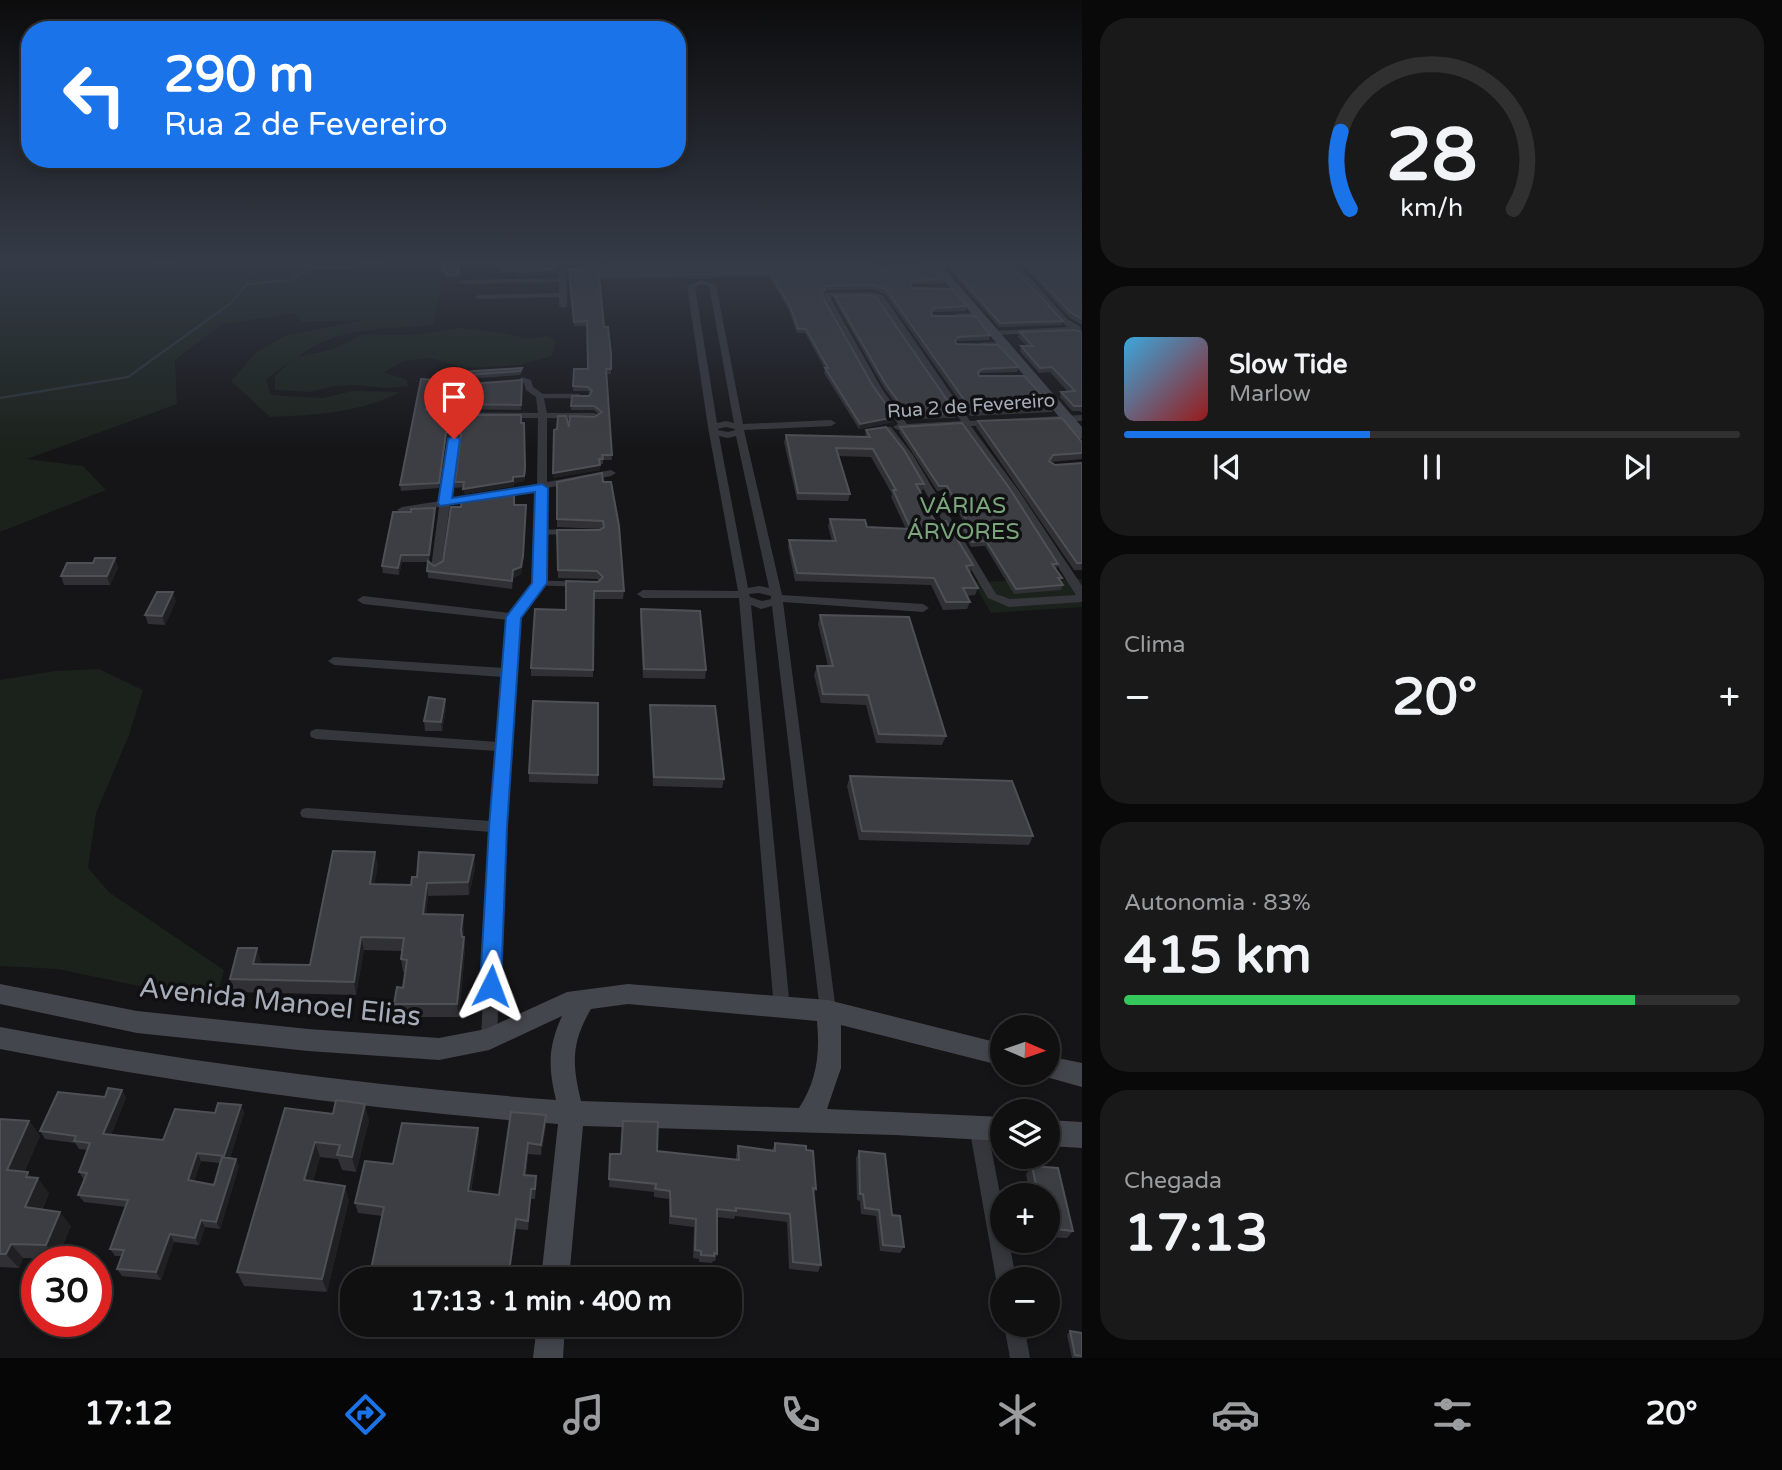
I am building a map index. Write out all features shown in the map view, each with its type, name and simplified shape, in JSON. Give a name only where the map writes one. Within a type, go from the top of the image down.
[{"type":"main road","points":[[987,324],[1025,376],[1082,435]]},
{"type":"main road","name":"Avenida Manoel Elias","points":[[0,993],[137,1022],[308,1040],[439,1049],[489,1039],[567,1002],[628,994],[828,1011],[990,1052]]},
{"type":"main road","points":[[556,1267],[572,1114],[562,1073],[563,1043],[585,998]]},
{"type":"main road","points":[[806,1120],[824,1092],[830,1066],[828,1011]]},
{"type":"main road","points":[[0,1038],[114,1061],[268,1085],[572,1114],[990,1127]]},
{"type":"main road","points":[[1060,1070],[1082,1075]]},
{"type":"main road","points":[[1060,1134],[1082,1135]]},
{"type":"main road","points":[[548,1358],[550,1337]]},
{"type":"street","points":[[697,324],[744,596],[782,1009]]},
{"type":"street","points":[[720,324],[776,598],[828,1011]]},
{"type":"street","points":[[841,324],[878,389],[904,426]]},
{"type":"street","points":[[888,429],[908,455],[988,592],[1009,603],[1082,597],[1014,491],[967,428],[966,421],[898,324]]},
{"type":"street","points":[[994,332],[1080,331]]},
{"type":"street","points":[[489,1039],[498,827],[514,617],[540,583],[540,396],[531,390],[528,382],[516,381]]},
{"type":"street","points":[[434,415],[594,416]]},
{"type":"street","name":"Rua 2 de Fevereiro","points":[[875,430],[966,421],[1082,418]]},
{"type":"street","points":[[713,429],[728,435],[740,430],[831,423]]},
{"type":"street","points":[[436,568],[454,439]]},
{"type":"street","points":[[402,510],[542,488],[611,473]]},
{"type":"street","points":[[643,594],[744,596],[761,605],[776,598],[923,608]]},
{"type":"street","points":[[363,600],[514,617]]},
{"type":"street","points":[[334,661],[510,673]]},
{"type":"street","points":[[316,734],[504,747]]},
{"type":"street","points":[[307,813],[498,827]]},
{"type":"street","points":[[978,1126],[1004,1267]]},
{"type":"street","points":[[1016,1337],[1020,1358]]},
{"type":"lane","points":[[970,345],[1004,344]]},
{"type":"lane","points":[[540,396],[587,396]]},
{"type":"lane","points":[[541,532],[576,532]]},
{"type":"lane","points":[[540,583],[586,584]]},
{"type":"shaded area","points":[[0,324],[224,324],[175,360],[177,404],[27,459],[83,466],[106,490],[0,532]]},
{"type":"shaded area","points":[[342,324],[434,324],[345,335],[312,347],[298,357],[334,349],[361,335],[413,335],[459,328],[504,333],[527,339],[548,336],[556,342],[552,356],[519,365],[465,368],[429,358],[404,361],[384,372],[407,380],[408,386],[385,388],[357,385],[333,386],[311,392],[275,390],[275,376],[291,361],[266,379],[271,395],[323,398],[352,391],[400,392],[354,409],[270,417],[231,381],[257,352],[285,336]]},
{"type":"shaded area","points":[[1082,579],[1082,607],[991,613],[973,582]]},
{"type":"shaded area","points":[[99,669],[143,690],[129,735],[96,813],[88,868],[110,893],[224,970],[215,1002],[58,969],[0,966],[0,680],[55,671]]},
{"type":"building","points":[[587,324],[604,324],[604,327],[608,327],[611,354],[611,369],[606,369],[612,455],[602,455],[603,459],[599,459],[600,465],[553,473],[554,430],[557,429],[558,416],[566,416],[569,427],[570,416],[594,417],[602,412],[594,406],[571,406],[572,396],[589,396],[592,391],[588,387],[573,386],[574,369],[588,369]]},
{"type":"building","points":[[796,324],[838,324],[873,386],[895,417],[860,424],[825,368],[828,368],[806,329],[798,329]]},
{"type":"building","points":[[851,324],[895,324],[956,413],[908,415],[885,383]]},
{"type":"building","points":[[911,324],[982,324],[990,335],[958,337],[956,344],[998,345],[1019,367],[982,369],[978,372],[979,376],[1024,376],[1053,407],[972,411]]},
{"type":"building","points":[[1020,332],[1082,332],[1082,406],[1074,406],[1061,392],[1075,391],[1052,367],[1040,368],[1021,346],[1033,346]]},
{"type":"building","points":[[522,368],[520,371],[443,377],[443,373]]},
{"type":"building","points":[[421,379],[436,380],[441,386],[522,380],[521,405],[434,404],[426,409],[434,415],[521,415],[521,423],[524,423],[524,476],[513,477],[513,481],[463,489],[464,482],[455,482],[461,434],[452,428],[446,433],[439,483],[400,485]]},
{"type":"building","points":[[1062,418],[1082,442],[1082,453],[1053,455],[1049,461],[1055,465],[1082,463],[1082,563],[1077,563],[978,421]]},
{"type":"building","points":[[962,423],[1010,489],[1058,564],[1052,564],[1062,578],[1058,578],[1063,585],[1016,589],[986,541],[972,542],[961,523],[968,523],[947,486],[939,486],[900,427]]},
{"type":"building","points":[[886,427],[904,450],[924,484],[916,484],[923,497],[919,498],[936,522],[946,521],[973,565],[966,566],[978,588],[963,588],[970,602],[946,602],[934,578],[797,573],[789,540],[836,541],[830,519],[865,520],[867,527],[911,529],[893,490],[896,490],[873,449],[836,448],[850,494],[798,493],[786,435],[870,437],[866,430]]},
{"type":"building","points":[[602,473],[603,482],[611,482],[619,526],[624,591],[594,591],[593,670],[531,668],[535,609],[566,610],[566,581],[598,582],[603,577],[597,571],[558,570],[557,530],[600,530],[604,527],[603,521],[557,519],[557,482]]},
{"type":"building","points":[[514,490],[514,505],[526,505],[521,567],[513,570],[512,581],[427,571],[428,561],[434,566],[443,561],[451,507],[461,507],[462,498]]},
{"type":"building","points":[[435,508],[429,555],[401,555],[398,568],[382,566],[393,512]]},
{"type":"building","points":[[95,558],[115,558],[107,576],[61,576],[67,563],[93,563]]},
{"type":"building","points":[[157,592],[173,592],[162,616],[145,615]]},
{"type":"building","points":[[641,609],[700,611],[706,670],[644,669]]},
{"type":"building","points":[[820,615],[909,617],[946,736],[879,734],[868,695],[823,694],[817,666],[833,666]]},
{"type":"building","points":[[429,697],[445,699],[441,722],[424,721]]},
{"type":"building","points":[[533,701],[598,703],[598,775],[529,773]]},
{"type":"building","points":[[650,705],[715,706],[724,779],[654,777]]},
{"type":"building","points":[[850,776],[1012,781],[1033,836],[862,831]]},
{"type":"building","points":[[333,851],[375,852],[370,884],[411,885],[412,877],[417,877],[419,852],[474,855],[468,882],[427,883],[423,914],[463,915],[461,930],[464,937],[457,1004],[394,1004],[397,987],[403,988],[407,960],[401,959],[404,938],[361,937],[354,982],[230,979],[238,948],[257,948],[253,964],[310,965]]},
{"type":"building","points":[[108,1088],[122,1090],[103,1134],[163,1140],[175,1109],[215,1113],[218,1103],[241,1105],[224,1156],[197,1153],[188,1180],[214,1185],[222,1157],[236,1159],[216,1222],[201,1220],[195,1238],[170,1234],[156,1272],[117,1269],[124,1250],[112,1249],[111,1246],[128,1200],[78,1195],[87,1173],[79,1172],[90,1143],[74,1141],[76,1136],[40,1131],[58,1092],[105,1097]]},
{"type":"building","points":[[336,1100],[365,1104],[352,1157],[337,1155],[340,1145],[315,1142],[304,1180],[345,1186],[322,1279],[237,1272],[285,1108],[333,1114]]},
{"type":"building","points":[[511,1112],[546,1115],[541,1145],[528,1143],[524,1175],[536,1176],[535,1189],[531,1189],[528,1221],[516,1219],[510,1267],[372,1267],[384,1207],[355,1203],[365,1161],[393,1164],[402,1123],[478,1128],[468,1191],[499,1195]]},
{"type":"building","points":[[0,1119],[29,1121],[7,1170],[28,1172],[26,1177],[38,1178],[25,1207],[60,1212],[46,1245],[11,1244],[6,1254],[0,1254]]},
{"type":"building","points":[[623,1121],[658,1122],[657,1151],[739,1160],[738,1146],[775,1151],[775,1143],[806,1146],[806,1150],[813,1151],[816,1189],[813,1188],[821,1265],[793,1262],[790,1214],[736,1208],[736,1211],[717,1209],[717,1254],[701,1255],[701,1251],[695,1250],[696,1219],[671,1216],[670,1191],[655,1189],[656,1184],[609,1179],[610,1154],[621,1154]]},
{"type":"building","points":[[859,1151],[885,1154],[892,1215],[900,1216],[904,1247],[883,1245],[879,1210],[865,1208],[863,1194],[860,1194]]},
{"type":"building","points":[[1033,1169],[1058,1169],[1073,1231],[1060,1229],[1060,1183],[1036,1183]]},
{"type":"building","points":[[1070,1331],[1082,1333],[1082,1356],[1075,1355]]},
{"type":"waterway","points":[[0,398],[128,377],[201,324]]},
{"type":"route","points":[[454,439],[445,503],[542,488],[540,583],[514,617],[498,827],[491,986]]},
{"type":"park label","name":"VÁRIAS ÁRVORES","points":[[963,519]]}]
